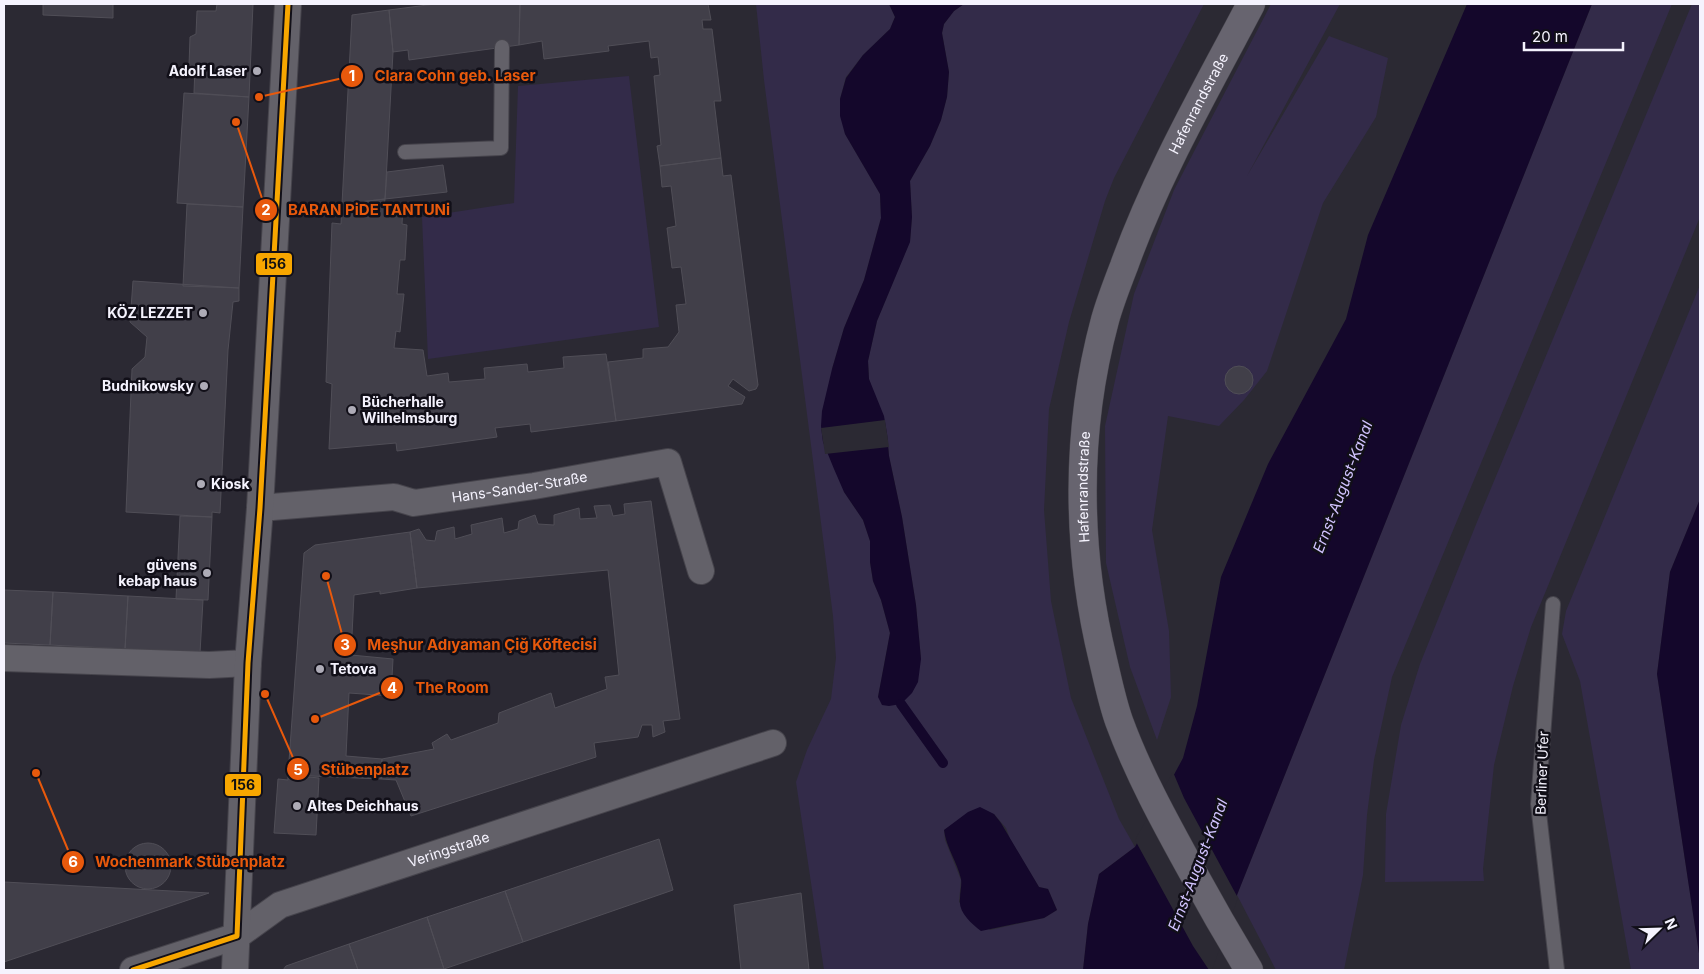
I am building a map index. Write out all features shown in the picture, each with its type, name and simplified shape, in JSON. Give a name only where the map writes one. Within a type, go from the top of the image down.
[{"type":"main road","name":"Hafenrandstraße","points":[[1248,970],[1156,806],[1118,718],[1098,641],[1089,591],[1082,496],[1086,434],[1092,386],[1105,319],[1140,221],[1175,147],[1251,4]]},
{"type":"street","points":[[235,970],[248,662],[260,508],[288,4]]},
{"type":"street","name":"Hans-Sander-Straße","points":[[260,508],[394,497],[414,503],[534,486],[668,462],[701,571]]},
{"type":"street","points":[[4,658],[209,666],[248,662]]},
{"type":"street","name":"Veringstraße","points":[[133,970],[237,936],[280,905],[773,743]]},
{"type":"lane","points":[[405,152],[501,148],[502,47]]},
{"type":"lane","name":"Berliner Ufer","points":[[1553,604],[1538,804],[1556,970]]},
{"type":"shaded area","points":[[756,4],[889,4],[895,17],[890,29],[863,55],[846,77],[840,99],[845,134],[880,194],[881,218],[864,280],[844,328],[832,369],[844,492],[863,520],[870,541],[870,562],[873,581],[881,600],[890,633],[878,697],[921,659],[916,605],[902,517],[889,456],[887,434],[869,379],[868,361],[877,321],[910,241],[912,217],[910,181],[930,146],[941,120],[947,97],[949,72],[942,33],[944,24],[954,11],[964,4],[1204,4],[1114,178],[1105,201],[1069,322],[1049,409],[1044,510],[1051,601],[1071,698],[1119,819],[1135,847],[1099,874],[1088,924],[1083,970],[824,970],[796,782],[807,750],[831,699],[836,658],[833,616],[764,80]],"holes":[[[994,814],[1006,828],[1010,839],[1039,887],[1048,889],[1057,910],[1044,918],[990,930],[959,902],[961,880],[945,840],[944,830],[956,822]]]},
{"type":"shaded area","points":[[1271,4],[1340,4],[1247,176],[1329,36],[1388,58],[1376,117],[1323,203],[1267,371],[1244,400],[1219,426],[1168,416],[1152,530],[1169,631],[1171,697],[1157,740],[1130,667],[1106,563],[1105,426],[1134,294],[1174,190]]},
{"type":"shaded area","points":[[1592,4],[1672,4],[1392,677],[1374,760],[1367,815],[1363,875],[1344,970],[1276,970],[1237,895]]},
{"type":"shaded area","points":[[1692,4],[1700,4],[1700,217],[1531,627],[1513,686],[1494,765],[1483,869],[1484,881],[1385,882],[1386,814],[1401,725],[1420,664]]},
{"type":"shaded area","points":[[629,76],[659,327],[428,359],[422,217],[514,203],[518,86]]},
{"type":"shaded area","points":[[1700,285],[1700,499],[1670,572],[1657,674],[1700,970],[1631,970],[1580,681],[1562,634],[1566,611]]},
{"type":"water","points":[[889,4],[964,4],[954,11],[944,24],[942,33],[949,72],[947,97],[941,120],[930,146],[910,181],[912,217],[910,242],[877,321],[868,361],[869,379],[884,416],[889,456],[902,517],[916,605],[921,659],[918,682],[912,693],[901,704],[889,706],[882,705],[878,697],[890,633],[881,600],[873,581],[870,562],[870,541],[863,520],[844,492],[834,469],[823,442],[821,426],[822,411],[832,369],[844,328],[864,280],[881,218],[880,194],[845,134],[840,116],[840,99],[846,78],[863,55],[890,29],[895,17]]},
{"type":"water","name":"Ernst-August-Kanal","points":[[1467,4],[1592,4],[1237,895],[1210,970],[1083,970],[1088,924],[1099,874],[1135,847],[1183,758],[1197,706],[1221,577],[1268,464],[1346,319],[1368,235]]},
{"type":"water","points":[[1700,499],[1700,960],[1657,674],[1670,572]]},
{"type":"water","points":[[980,807],[994,814],[1001,823],[1039,887],[1048,889],[1057,910],[1044,918],[981,931],[963,913],[960,904],[961,879],[944,830],[968,812]]},
{"type":"pier","points":[[885,420],[889,447],[825,454],[821,428]]},
{"type":"pier","points":[[1173,772],[1184,798],[1238,898],[1212,970],[1209,970],[1193,946],[1135,840]]},
{"type":"building","points":[[43,4],[113,4],[113,18],[43,15]]},
{"type":"building","points":[[217,4],[253,4],[249,97],[194,93],[195,66],[189,66],[190,37],[196,34],[197,11],[216,11]]},
{"type":"building","points":[[435,4],[520,4],[519,45],[409,60],[408,50],[393,52],[389,10]]},
{"type":"building","points":[[520,4],[708,4],[711,20],[702,20],[703,29],[712,29],[721,101],[714,101],[721,158],[660,166],[657,146],[661,145],[654,76],[660,75],[658,57],[651,58],[649,41],[608,46],[609,51],[544,59],[542,41],[519,45]]},
{"type":"building","points":[[389,10],[393,52],[385,199],[342,204],[352,15]]},
{"type":"building","points":[[184,93],[249,97],[243,207],[177,203]]},
{"type":"building","points":[[721,158],[723,176],[731,175],[758,385],[756,389],[749,391],[733,379],[728,386],[745,397],[742,404],[616,421],[608,362],[643,358],[643,349],[668,347],[679,332],[676,305],[686,304],[681,267],[672,268],[667,228],[676,226],[671,186],[662,187],[660,166]]},
{"type":"building","points":[[443,165],[447,192],[385,199],[387,172]]},
{"type":"building","points":[[385,199],[384,207],[403,208],[402,224],[407,225],[405,260],[400,260],[397,294],[404,294],[400,332],[396,331],[394,348],[423,350],[427,376],[448,373],[449,382],[485,379],[484,368],[527,364],[528,372],[564,368],[563,357],[606,354],[616,421],[531,432],[530,424],[495,428],[497,437],[397,451],[396,443],[329,449],[332,384],[326,382],[332,223],[341,224],[342,204]]},
{"type":"building","points":[[187,204],[243,207],[239,288],[183,286]]},
{"type":"building","points":[[133,281],[239,288],[239,301],[233,302],[228,350],[220,513],[212,512],[212,517],[126,512],[132,369],[145,357],[147,337],[130,322]]},
{"type":"building","points":[[1239,366],[1249,370],[1253,380],[1249,390],[1239,394],[1229,390],[1225,380],[1229,370]]},
{"type":"building","points":[[651,501],[680,719],[663,721],[665,732],[653,737],[652,725],[642,725],[638,737],[594,743],[596,757],[411,816],[396,780],[381,779],[382,759],[434,749],[432,743],[447,734],[451,740],[498,723],[499,713],[551,693],[555,708],[607,689],[605,677],[619,675],[608,570],[417,588],[410,532],[419,529],[426,540],[435,541],[437,531],[454,527],[455,539],[472,534],[471,525],[502,518],[504,533],[518,529],[519,521],[535,515],[538,524],[554,525],[554,515],[579,508],[580,519],[597,518],[594,506],[610,505],[613,516],[625,514],[624,504]]},
{"type":"building","points":[[180,516],[212,517],[208,600],[176,599]]},
{"type":"building","points":[[410,532],[417,588],[380,594],[380,591],[354,595],[351,655],[393,659],[391,696],[349,693],[346,756],[382,759],[381,779],[288,775],[304,553],[315,545]]},
{"type":"building","points":[[4,590],[53,592],[50,645],[4,643]]},
{"type":"building","points":[[53,592],[128,596],[125,649],[50,645]]},
{"type":"building","points":[[128,596],[203,600],[200,653],[125,649]]},
{"type":"building","name":"Altes Deichhaus","points":[[288,775],[319,778],[316,835],[274,833],[278,779],[288,780]]},
{"type":"building","points":[[659,839],[673,890],[523,942],[505,891]]},
{"type":"building","points":[[143,843],[153,843],[167,853],[171,866],[167,879],[161,885],[153,889],[143,889],[129,879],[125,871],[125,861],[135,847]]},
{"type":"building","points":[[4,882],[209,893],[4,962]]},
{"type":"building","points":[[505,891],[523,942],[444,969],[427,917]]},
{"type":"building","points":[[801,893],[809,970],[741,970],[734,905]]},
{"type":"building","points":[[427,917],[444,969],[358,970],[349,944]]},
{"type":"building","points":[[349,944],[358,970],[283,970],[286,966]]},
{"type":"waterway","points":[[901,704],[943,763]]},
{"type":"transit line","name":"156","points":[[133,970],[237,936],[248,663],[260,508],[288,4]]},
{"type":"place","name":"Adolf Laser","points":[[257,71]]},
{"type":"place","name":"Clara Cohn geb. Laser","points":[[259,97]]},
{"type":"place","name":"BARAN PiDE TANTUNi","points":[[236,122]]},
{"type":"place","name":"KÖZ LEZZET","points":[[203,313]]},
{"type":"place","name":"Budnikowsky","points":[[204,386]]},
{"type":"place","name":"Bücherhalle Wilhelmsburg","points":[[352,410]]},
{"type":"place","name":"Kiosk","points":[[201,484]]},
{"type":"place","name":"güvens kebap haus","points":[[207,573]]},
{"type":"place","name":"Meşhur Adıyaman Çiğ Köftecisi","points":[[326,576]]},
{"type":"place","name":"Tetova","points":[[320,669]]},
{"type":"place","name":"Stübenplatz","points":[[265,694]]},
{"type":"place","name":"The Room","points":[[315,719]]},
{"type":"place","name":"Wochenmark Stübenplatz","points":[[36,773]]},
{"type":"place","name":"Altes Deichhaus","points":[[297,806]]}]
